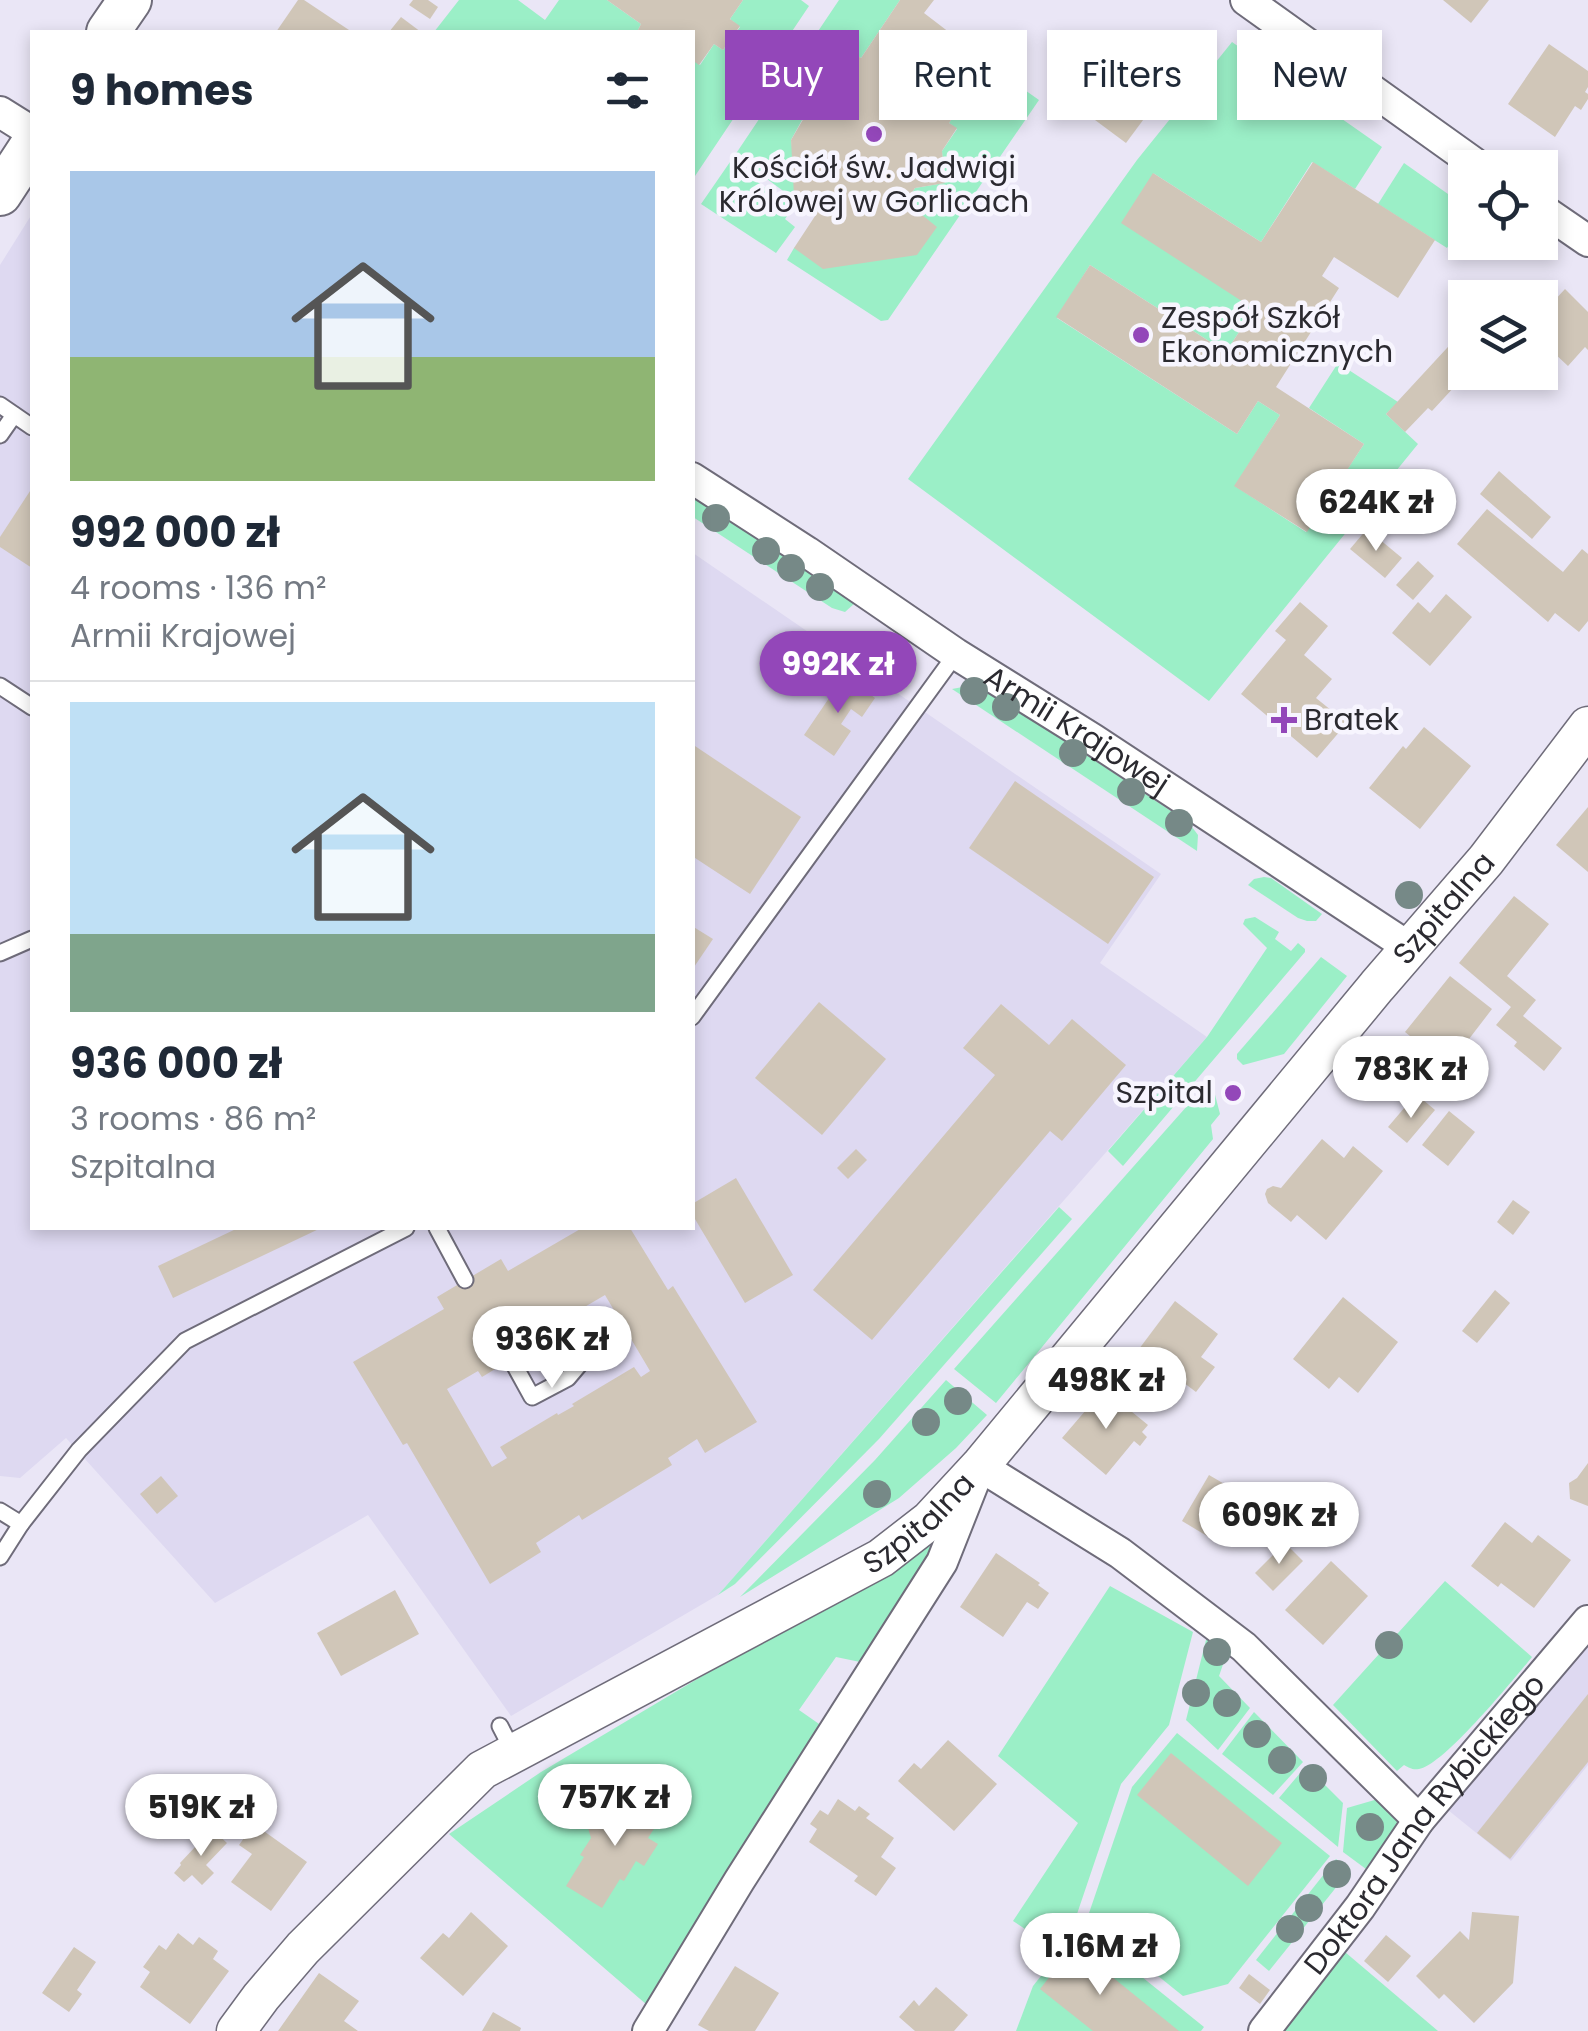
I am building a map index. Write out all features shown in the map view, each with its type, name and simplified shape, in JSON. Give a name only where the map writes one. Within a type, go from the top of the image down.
[{"type":"main road","points":[[109,30],[130,0]]},
{"type":"main road","points":[[0,194],[30,147]]},
{"type":"street","points":[[1264,5],[1457,150]]},
{"type":"street","points":[[0,112],[30,131]]},
{"type":"street","points":[[1558,220],[1588,241]]},
{"type":"street","name":"Armii Krajowej","points":[[695,480],[1410,948]]},
{"type":"street","name":"Szpitalna","points":[[236,2031],[303,1948],[482,1770],[507,1740],[880,1558],[930,1520],[980,1466],[1486,860],[1588,726]]},
{"type":"street","points":[[648,2031],[942,1562],[980,1466],[1120,1553],[1244,1647],[1419,1820]]},
{"type":"street","name":"Doktora Jana Rybickiego","points":[[1264,2031],[1360,1908],[1419,1820],[1588,1621]]},
{"type":"lane","points":[[0,435],[7,410],[30,426]]},
{"type":"lane","points":[[695,1013],[956,654]]},
{"type":"lane","points":[[0,686],[30,706]]},
{"type":"lane","points":[[0,953],[30,940]]},
{"type":"lane","points":[[0,1557],[79,1450],[185,1341],[402,1230]]},
{"type":"lane","points":[[438,1230],[465,1280]]},
{"type":"lane","points":[[511,1359],[532,1397],[568,1378],[595,1346]]},
{"type":"lane","points":[[0,1512],[21,1524]]},
{"type":"shaded area","points":[[30,217],[30,1230],[695,1230],[695,554],[1161,874],[1100,963],[1207,1037],[718,1595],[511,1716],[368,1515],[215,1603],[66,1438],[20,1478],[0,1476],[0,265]]},
{"type":"shaded area","points":[[1588,1637],[1588,1765],[1511,1861],[1448,1810]]},
{"type":"green space","points":[[459,0],[518,0],[545,20],[559,0],[607,0],[641,24],[638,30],[436,30]]},
{"type":"green space","points":[[743,0],[801,0],[809,6],[793,30],[738,30],[740,27],[730,19]]},
{"type":"green space","points":[[839,0],[900,0],[861,58],[859,30],[819,30]]},
{"type":"green space","points":[[1232,42],[1237,46],[1237,120],[1343,120],[1382,147],[1355,189],[1312,162],[1261,242],[1153,173],[1254,309],[1226,352],[1090,265],[1057,318],[1237,434],[1258,401],[1280,415],[1235,486],[1306,532],[1364,444],[1309,408],[1338,363],[1398,402],[1386,414],[1418,444],[1209,701],[908,479],[1169,120],[1217,120],[1217,61]]},
{"type":"green space","points":[[714,44],[723,50],[725,47],[725,120],[733,120],[695,176],[695,61],[700,65]]},
{"type":"green space","points":[[1027,92],[1039,100],[1027,117]]},
{"type":"green space","points":[[758,120],[802,120],[791,140],[800,200],[798,202],[735,155]]},
{"type":"green space","points":[[1025,120],[888,320],[881,321],[787,260],[794,248],[906,202],[915,188],[944,183],[942,151],[957,129],[949,123]]},
{"type":"green space","points":[[730,162],[793,208],[785,219],[795,227],[776,253],[701,204]]},
{"type":"green space","points":[[1404,163],[1448,194],[1447,248],[1378,204]]},
{"type":"green space","points":[[695,496],[855,603],[845,612],[832,608],[695,518]]},
{"type":"green space","points":[[984,687],[1189,823],[1198,835],[1197,851],[952,689]]},
{"type":"green space","points":[[1264,877],[1322,914],[1316,921],[1298,918],[1248,885]]},
{"type":"green space","points":[[1255,917],[1279,932],[1275,939],[1291,951],[1298,943],[1305,952],[1123,1166],[1108,1151],[1207,1037],[1267,948],[1243,924],[1245,919]]},
{"type":"green space","points":[[1321,957],[1347,976],[1284,1054],[1243,1065],[1237,1054]]},
{"type":"green space","points":[[1211,1079],[1220,1114],[1211,1125],[1213,1139],[996,1403],[954,1369]]},
{"type":"green space","points":[[1059,1207],[1072,1219],[879,1439],[735,1584],[718,1595]]},
{"type":"green space","points":[[946,1380],[987,1415],[956,1448],[899,1498],[740,1597],[875,1460]]},
{"type":"green space","points":[[945,1536],[865,1663],[836,1657],[799,1710],[822,1726],[654,2011],[449,1834],[541,1772],[909,1549]]},
{"type":"green space","points":[[1445,1581],[1532,1657],[1444,1754],[1419,1769],[1404,1765],[1397,1771],[1333,1705]]},
{"type":"green space","points":[[1110,1586],[1193,1632],[1169,1725],[1121,1784],[1077,1914],[1051,1946],[1013,1921],[1078,1823],[998,1756]]},
{"type":"green space","points":[[1208,1632],[1229,1647],[1219,1676],[1250,1708],[1218,1750],[1186,1720]]},
{"type":"green space","points":[[1254,1712],[1303,1762],[1273,1795],[1222,1754]]},
{"type":"green space","points":[[1177,1733],[1330,1856],[1228,1984],[1183,1996],[1087,1919],[1132,1787]]},
{"type":"green space","points":[[1306,1766],[1343,1803],[1338,1847],[1279,1798]]},
{"type":"green space","points":[[1378,1799],[1401,1824],[1366,1869],[1343,1852],[1347,1808]]},
{"type":"green space","points":[[1336,1859],[1350,1870],[1269,1971],[1256,1960]]},
{"type":"green space","points":[[1080,1927],[1204,2027],[1201,2031],[1016,2031],[1033,1986]]},
{"type":"green space","points":[[1345,1952],[1438,2031],[1281,2031]]},
{"type":"building","points":[[298,0],[304,0],[349,30],[277,30]]},
{"type":"building","points":[[413,0],[428,0],[438,7],[430,19],[409,5]]},
{"type":"building","points":[[607,0],[743,0],[730,19],[740,26],[737,30],[725,30],[723,50],[714,44],[699,65],[695,62],[695,30],[638,30],[641,24]]},
{"type":"building","name":"Kościół św. Jadwigi Królowej w Gorlicach","points":[[900,0],[934,0],[924,13],[946,30],[880,30]]},
{"type":"building","points":[[1443,0],[1489,0],[1471,23]]},
{"type":"building","points":[[401,17],[418,30],[391,30]]},
{"type":"building","name":"Kościół św. Jadwigi Królowej w Gorlicach","points":[[879,31],[879,120],[951,120],[949,123],[957,128],[942,151],[945,183],[915,188],[906,202],[937,227],[917,255],[823,269],[794,248],[817,213],[794,196],[791,140],[803,120],[859,120],[861,58]]},
{"type":"building","points":[[1549,44],[1588,71],[1588,99],[1581,110],[1575,106],[1555,137],[1508,104]]},
{"type":"building","points":[[1095,120],[1143,120],[1126,143]]},
{"type":"building","name":"Zespół Szkół Ekonomicznych","points":[[1313,162],[1435,240],[1398,298],[1334,257],[1322,276],[1339,288],[1276,387],[1364,444],[1307,532],[1234,486],[1280,415],[1258,401],[1237,434],[1056,317],[1090,265],[1226,352],[1254,309],[1121,223],[1153,173],[1261,242]]},
{"type":"building","points":[[1565,289],[1588,312],[1588,350],[1585,347],[1568,366],[1558,357],[1558,297]]},
{"type":"building","points":[[1448,347],[1448,390],[1451,390],[1432,411],[1428,408],[1405,432],[1386,414]]},
{"type":"building","points":[[1499,471],[1551,517],[1532,539],[1480,494]]},
{"type":"building","points":[[30,491],[30,567],[0,547],[0,537]]},
{"type":"building","points":[[1487,509],[1563,572],[1582,549],[1588,554],[1588,621],[1579,632],[1555,613],[1548,622],[1457,544]]},
{"type":"building","points":[[1367,529],[1402,558],[1385,578],[1350,549]]},
{"type":"building","points":[[1418,561],[1434,576],[1413,600],[1396,585]]},
{"type":"building","points":[[1446,594],[1472,617],[1430,666],[1392,633],[1418,602],[1430,613]]},
{"type":"building","points":[[1300,602],[1328,626],[1304,655],[1332,679],[1316,698],[1347,723],[1317,758],[1241,694],[1286,640],[1275,631]]},
{"type":"building","points":[[844,676],[875,698],[862,717],[851,709],[841,724],[851,731],[834,756],[804,735]]},
{"type":"building","points":[[1424,727],[1471,766],[1420,829],[1369,788]]},
{"type":"building","points":[[695,746],[801,817],[750,894],[695,858]]},
{"type":"building","points":[[1015,781],[1154,877],[1108,944],[969,848]]},
{"type":"building","points":[[1588,807],[1588,872],[1556,845]]},
{"type":"building","points":[[1514,896],[1549,924],[1507,976],[1536,1000],[1523,1016],[1562,1048],[1544,1071],[1496,1025],[1511,1007],[1459,963]]},
{"type":"building","points":[[695,928],[713,939],[695,966]]},
{"type":"building","points":[[1450,976],[1492,1009],[1469,1039],[1478,1047],[1457,1074],[1405,1032]]},
{"type":"building","points":[[819,1002],[886,1059],[822,1135],[755,1078]]},
{"type":"building","points":[[1001,1004],[1049,1045],[1072,1019],[1126,1065],[1062,1141],[1050,1131],[872,1340],[813,1290],[995,1075],[963,1048]]},
{"type":"building","points":[[1422,1099],[1435,1110],[1407,1143],[1388,1127],[1405,1107],[1411,1113]]},
{"type":"building","points":[[1449,1111],[1475,1132],[1448,1166],[1422,1145]]},
{"type":"building","points":[[1322,1139],[1344,1158],[1353,1146],[1383,1171],[1326,1240],[1297,1215],[1291,1222],[1268,1203],[1265,1194],[1273,1186],[1281,1188]]},
{"type":"building","points":[[856,1149],[867,1160],[848,1179],[837,1168]]},
{"type":"building","points":[[736,1178],[793,1275],[745,1303],[695,1219],[695,1202]]},
{"type":"building","points":[[1513,1200],[1530,1212],[1513,1235],[1497,1222]]},
{"type":"building","points":[[234,1230],[317,1230],[173,1298],[158,1266]]},
{"type":"building","points":[[579,1230],[631,1230],[668,1290],[673,1286],[757,1422],[705,1453],[697,1439],[668,1458],[672,1465],[536,1543],[541,1552],[490,1584],[407,1443],[403,1445],[353,1362],[444,1309],[437,1297],[501,1259],[508,1271]],"holes":[[[605,1295],[650,1371],[641,1377],[634,1367],[500,1447],[507,1458],[492,1467],[447,1389],[478,1371],[482,1377],[546,1338],[542,1332]]]},
{"type":"building","points":[[1495,1290],[1510,1303],[1477,1343],[1462,1331]]},
{"type":"building","points":[[1343,1297],[1398,1342],[1358,1393],[1339,1377],[1329,1389],[1293,1359]]},
{"type":"building","points":[[1175,1301],[1218,1334],[1201,1357],[1215,1367],[1196,1392],[1139,1349]]},
{"type":"building","points":[[1104,1389],[1148,1425],[1142,1432],[1147,1437],[1140,1446],[1134,1441],[1106,1475],[1062,1438]]},
{"type":"building","points":[[1588,1463],[1588,1506],[1570,1499],[1569,1483]]},
{"type":"building","points":[[1209,1475],[1257,1503],[1243,1525],[1236,1521],[1222,1545],[1182,1521]]},
{"type":"building","points":[[161,1476],[178,1496],[157,1514],[140,1494]]},
{"type":"building","points":[[1505,1522],[1532,1543],[1538,1535],[1571,1560],[1534,1608],[1471,1566]]},
{"type":"building","points":[[1285,1543],[1303,1561],[1273,1591],[1255,1573]]},
{"type":"building","points":[[996,1553],[1049,1593],[1038,1609],[1027,1602],[1003,1637],[960,1607]]},
{"type":"building","points":[[1331,1561],[1368,1596],[1323,1645],[1285,1610]]},
{"type":"building","points":[[395,1590],[419,1634],[341,1676],[317,1633]]},
{"type":"building","points":[[1588,1694],[1588,1762],[1510,1859],[1477,1833]]},
{"type":"building","points":[[948,1740],[997,1784],[954,1831],[898,1781],[914,1763],[921,1769]]},
{"type":"building","points":[[1171,1753],[1282,1843],[1248,1886],[1137,1795]]},
{"type":"building","points":[[624,1795],[648,1802],[650,1812],[661,1818],[648,1838],[658,1844],[644,1866],[636,1861],[624,1881],[620,1879],[602,1908],[566,1886],[584,1857],[580,1855],[591,1838],[588,1828],[598,1812],[613,1812]]},
{"type":"building","points":[[838,1799],[855,1811],[859,1806],[870,1814],[866,1818],[894,1838],[881,1857],[896,1868],[876,1896],[854,1881],[858,1876],[809,1842],[817,1829],[810,1824],[820,1810],[828,1815]]},
{"type":"building","points":[[254,1824],[307,1862],[271,1911],[231,1882],[252,1854],[239,1845]]},
{"type":"building","points":[[212,1829],[227,1843],[206,1865],[214,1873],[202,1885],[192,1875],[184,1882],[174,1873]]},
{"type":"building","points":[[471,1912],[508,1946],[463,1996],[420,1958],[443,1933],[449,1938]]},
{"type":"building","points":[[1472,1912],[1519,1916],[1513,1983],[1474,2023],[1444,1994],[1439,1999],[1416,1976],[1460,1931],[1469,1940]]},
{"type":"building","points":[[178,1933],[193,1945],[199,1937],[218,1951],[213,1959],[229,1971],[190,2024],[140,1987],[150,1972],[143,1967],[159,1945],[166,1950]]},
{"type":"building","points":[[1386,1935],[1411,1956],[1388,1982],[1364,1961]]},
{"type":"building","points":[[1074,1946],[1179,2031],[1093,2031],[1040,1989]]},
{"type":"building","points":[[74,1947],[96,1962],[77,1990],[82,1994],[69,2012],[42,1993]]},
{"type":"building","points":[[735,1966],[779,1993],[755,2031],[709,2031],[698,2025]]},
{"type":"building","points":[[319,1973],[359,2001],[344,2021],[358,2031],[278,2031]]},
{"type":"building","points":[[1249,1974],[1270,1990],[1260,2004],[1239,1988]]},
{"type":"building","points":[[936,1987],[968,2015],[954,2031],[915,2031],[899,2017],[914,2000],[919,2006]]},
{"type":"building","points":[[493,2012],[521,2028],[520,2031],[482,2031]]},
{"type":"place","name":"Kościół św. Jadwigi Królowej w Gorlicach","points":[[874,134]]},
{"type":"place","name":"Zespół Szkół Ekonomicznych","points":[[1141,335]]},
{"type":"place","name":"Bratek","points":[[1284,720]]},
{"type":"place","name":"Szpital","points":[[1233,1093]]}]
